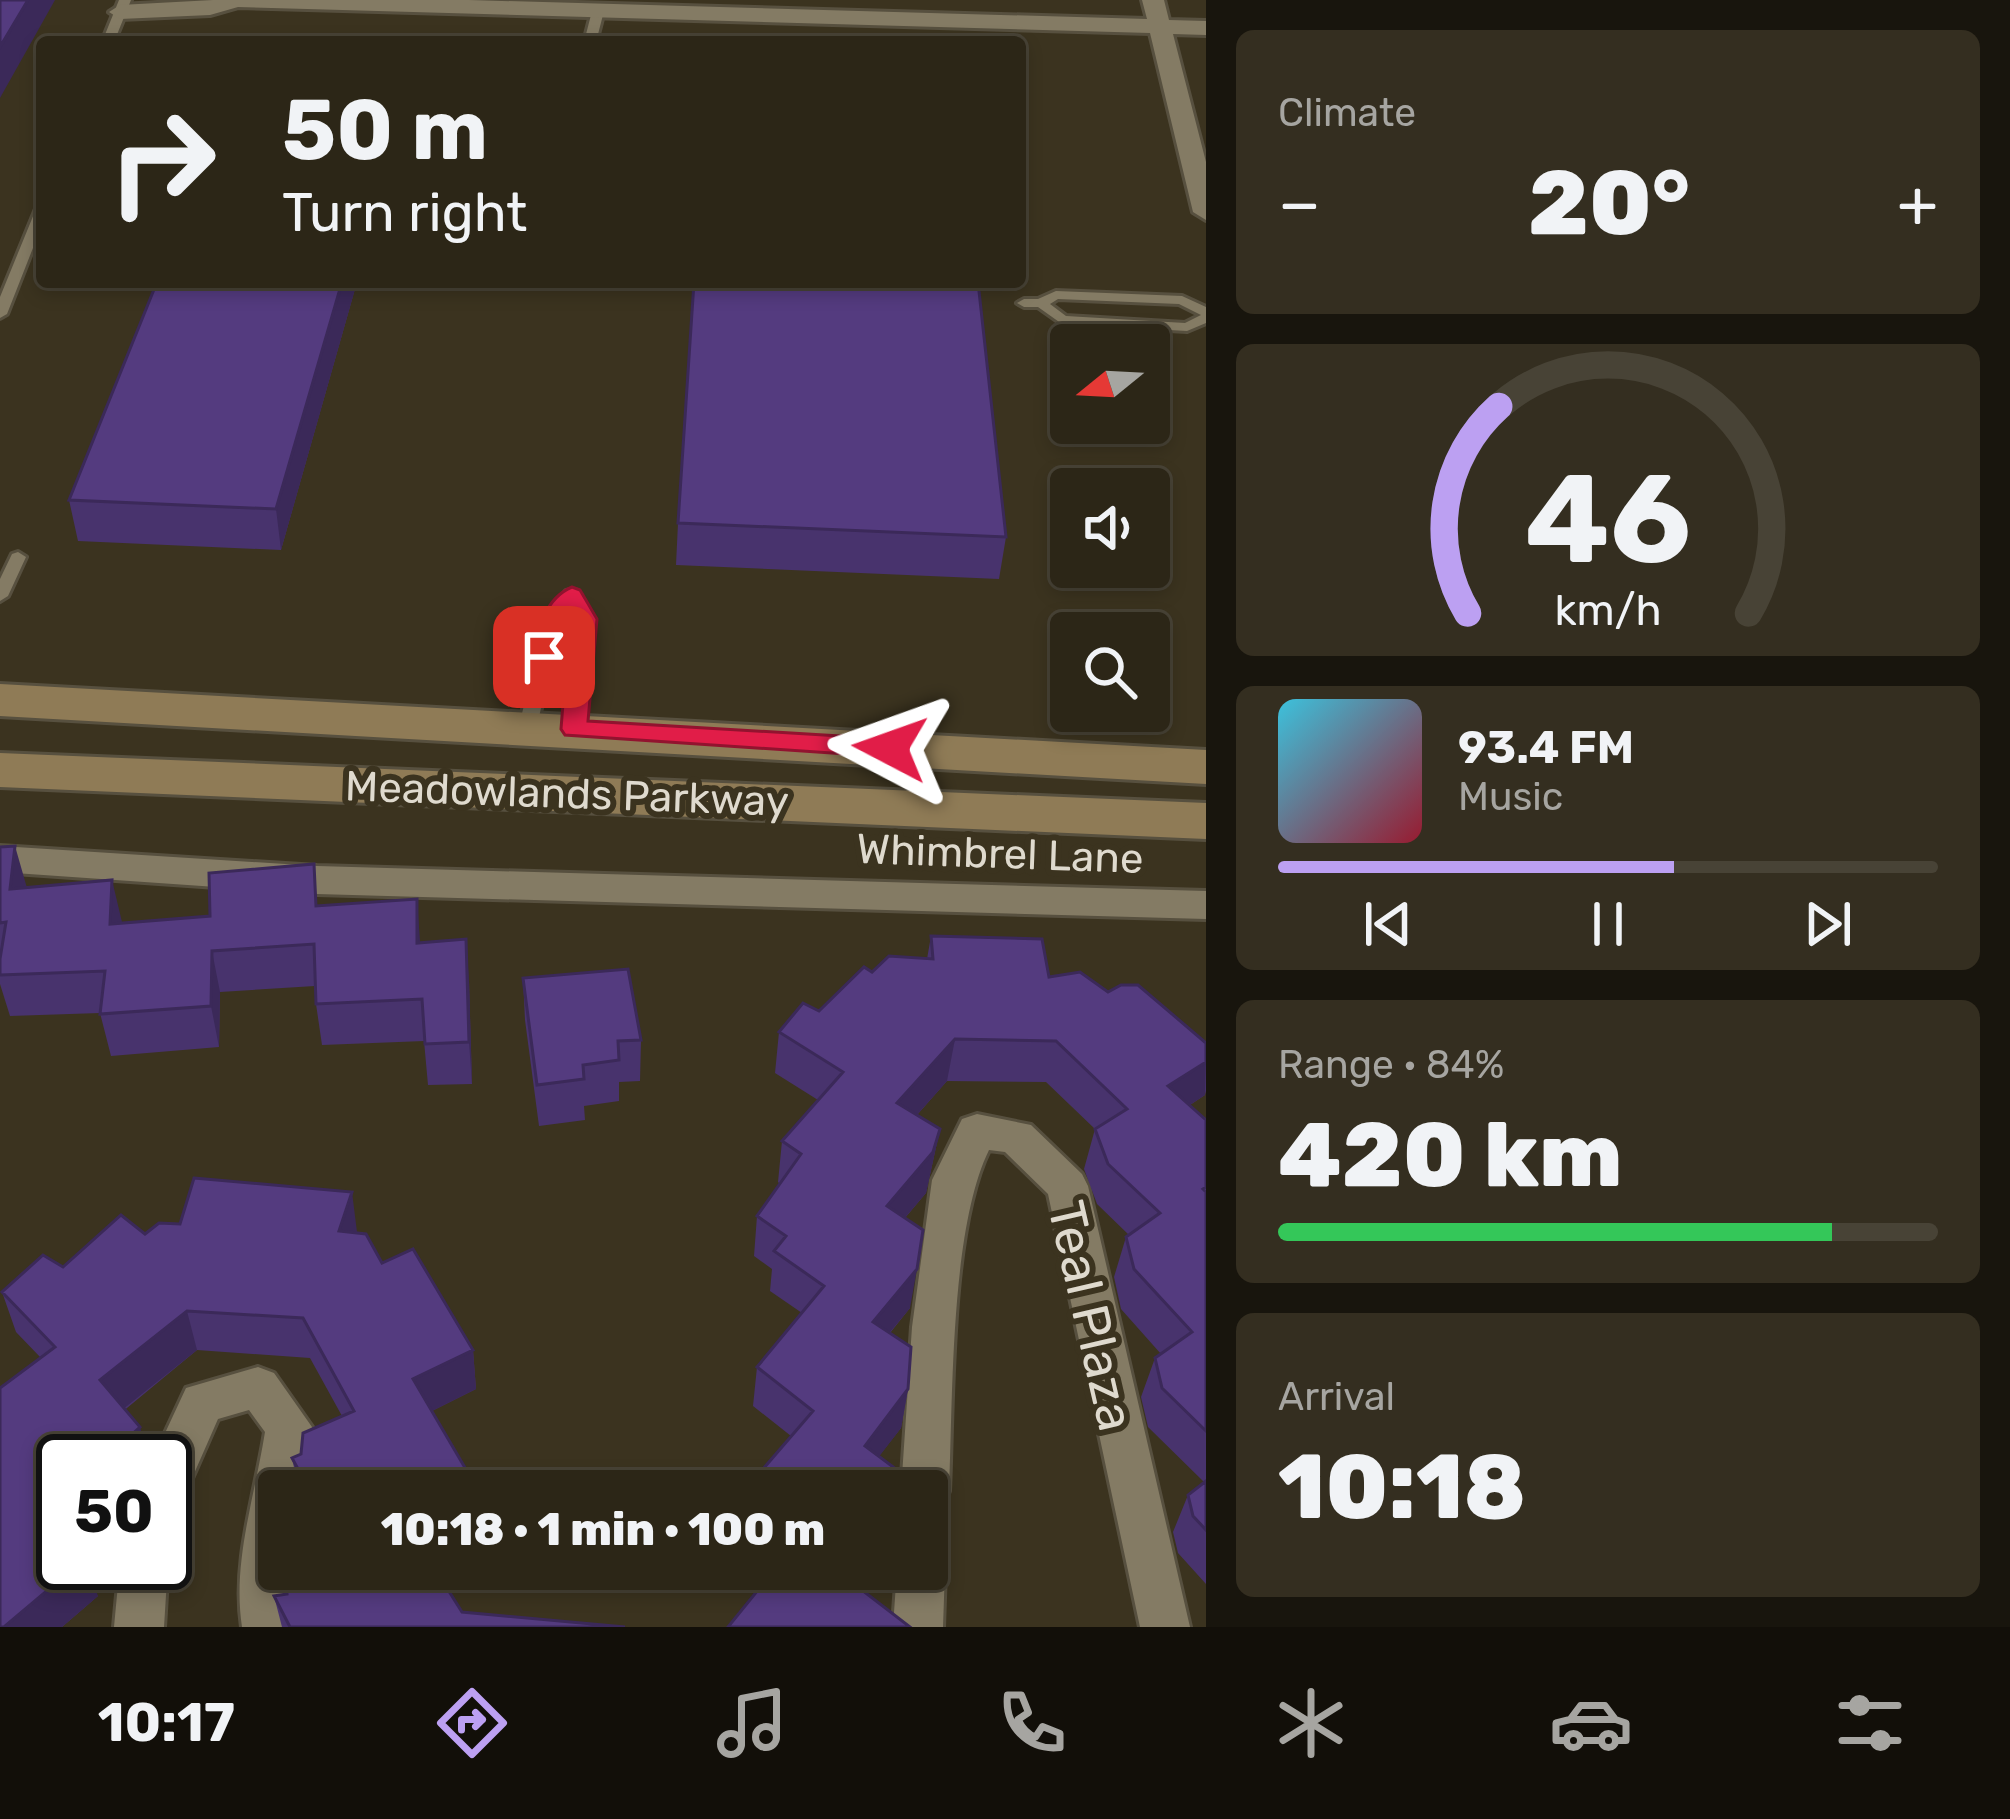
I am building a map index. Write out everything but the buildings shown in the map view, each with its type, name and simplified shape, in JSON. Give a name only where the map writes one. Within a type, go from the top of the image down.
[{"type":"main road","name":"Meadowlands Parkway","points":[[0,700],[1206,767]]},
{"type":"main road","name":"Meadowlands Parkway","points":[[0,770],[1206,820]]},
{"type":"street","points":[[122,6],[210,8],[237,0],[598,11],[827,9],[1206,28]]},
{"type":"street","points":[[1153,0],[1206,212]]},
{"type":"street","name":"Whimbrel Lane","points":[[0,859],[317,880],[1206,905]]},
{"type":"street","name":"Teal Plaza","points":[[926,1470],[934,1327],[953,1180],[977,1131],[1016,1137],[1067,1186],[1165,1627]]},
{"type":"street","points":[[188,1434],[202,1403],[258,1388],[289,1427],[283,1470]]},
{"type":"street","points":[[139,1627],[142,1590]]},
{"type":"street","points":[[261,1590],[267,1627]]},
{"type":"street","points":[[917,1627],[920,1590]]},
{"type":"lane","points":[[110,36],[122,6]]},
{"type":"lane","points":[[592,36],[598,11]]},
{"type":"lane","points":[[0,314],[36,224]]},
{"type":"lane","points":[[1024,302],[1041,303],[1056,295],[1183,300],[1206,315],[1187,327],[1062,320],[1041,303]]},
{"type":"lane","points":[[0,596],[18,557]]},
{"type":"lane","points":[[572,595],[584,619],[551,728],[552,622],[572,595]]},
{"type":"route","points":[[544,657],[552,622],[572,595],[584,619],[574,729],[890,748]]}]
